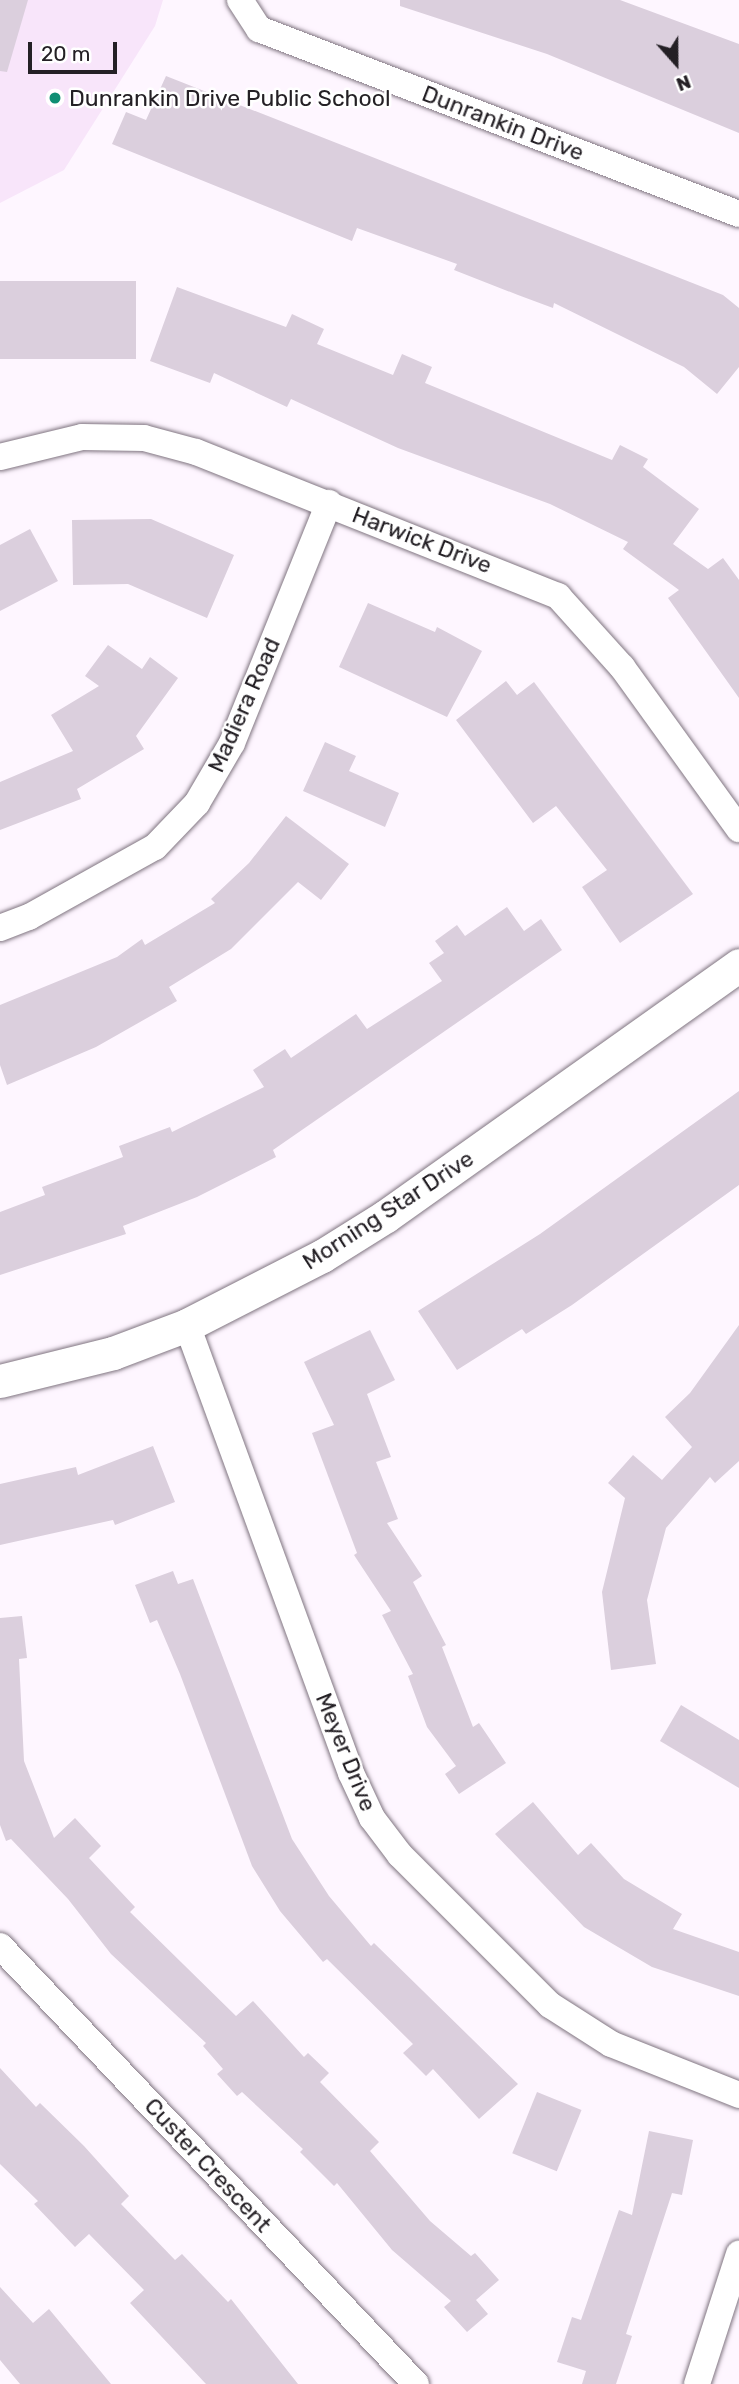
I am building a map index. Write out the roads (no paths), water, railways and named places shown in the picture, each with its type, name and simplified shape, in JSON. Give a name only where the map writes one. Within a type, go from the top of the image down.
[{"type":"street","name":"Dunrankin Drive","points":[[240,0],[259,29],[739,214]]},
{"type":"street","name":"Harwick Drive","points":[[0,457],[82,437],[144,438],[196,452],[558,596],[622,667],[739,829]]},
{"type":"street","name":"Madiera Road","points":[[0,928],[29,917],[155,847],[197,803],[232,743],[329,503]]},
{"type":"street","name":"Morning Star Drive","points":[[0,1381],[113,1353],[187,1325],[273,1283],[386,1216],[739,965]]},
{"type":"street","name":"Meyer Drive","points":[[187,1325],[351,1773],[372,1818],[400,1855],[550,2005],[611,2044],[739,2095]]},
{"type":"street","name":"Custer Crescent","points":[[0,1946],[416,2384]]},
{"type":"street","points":[[697,2384],[739,2254]]},
{"type":"place","name":"Dunrankin Drive Public School","points":[[55,98]]}]
